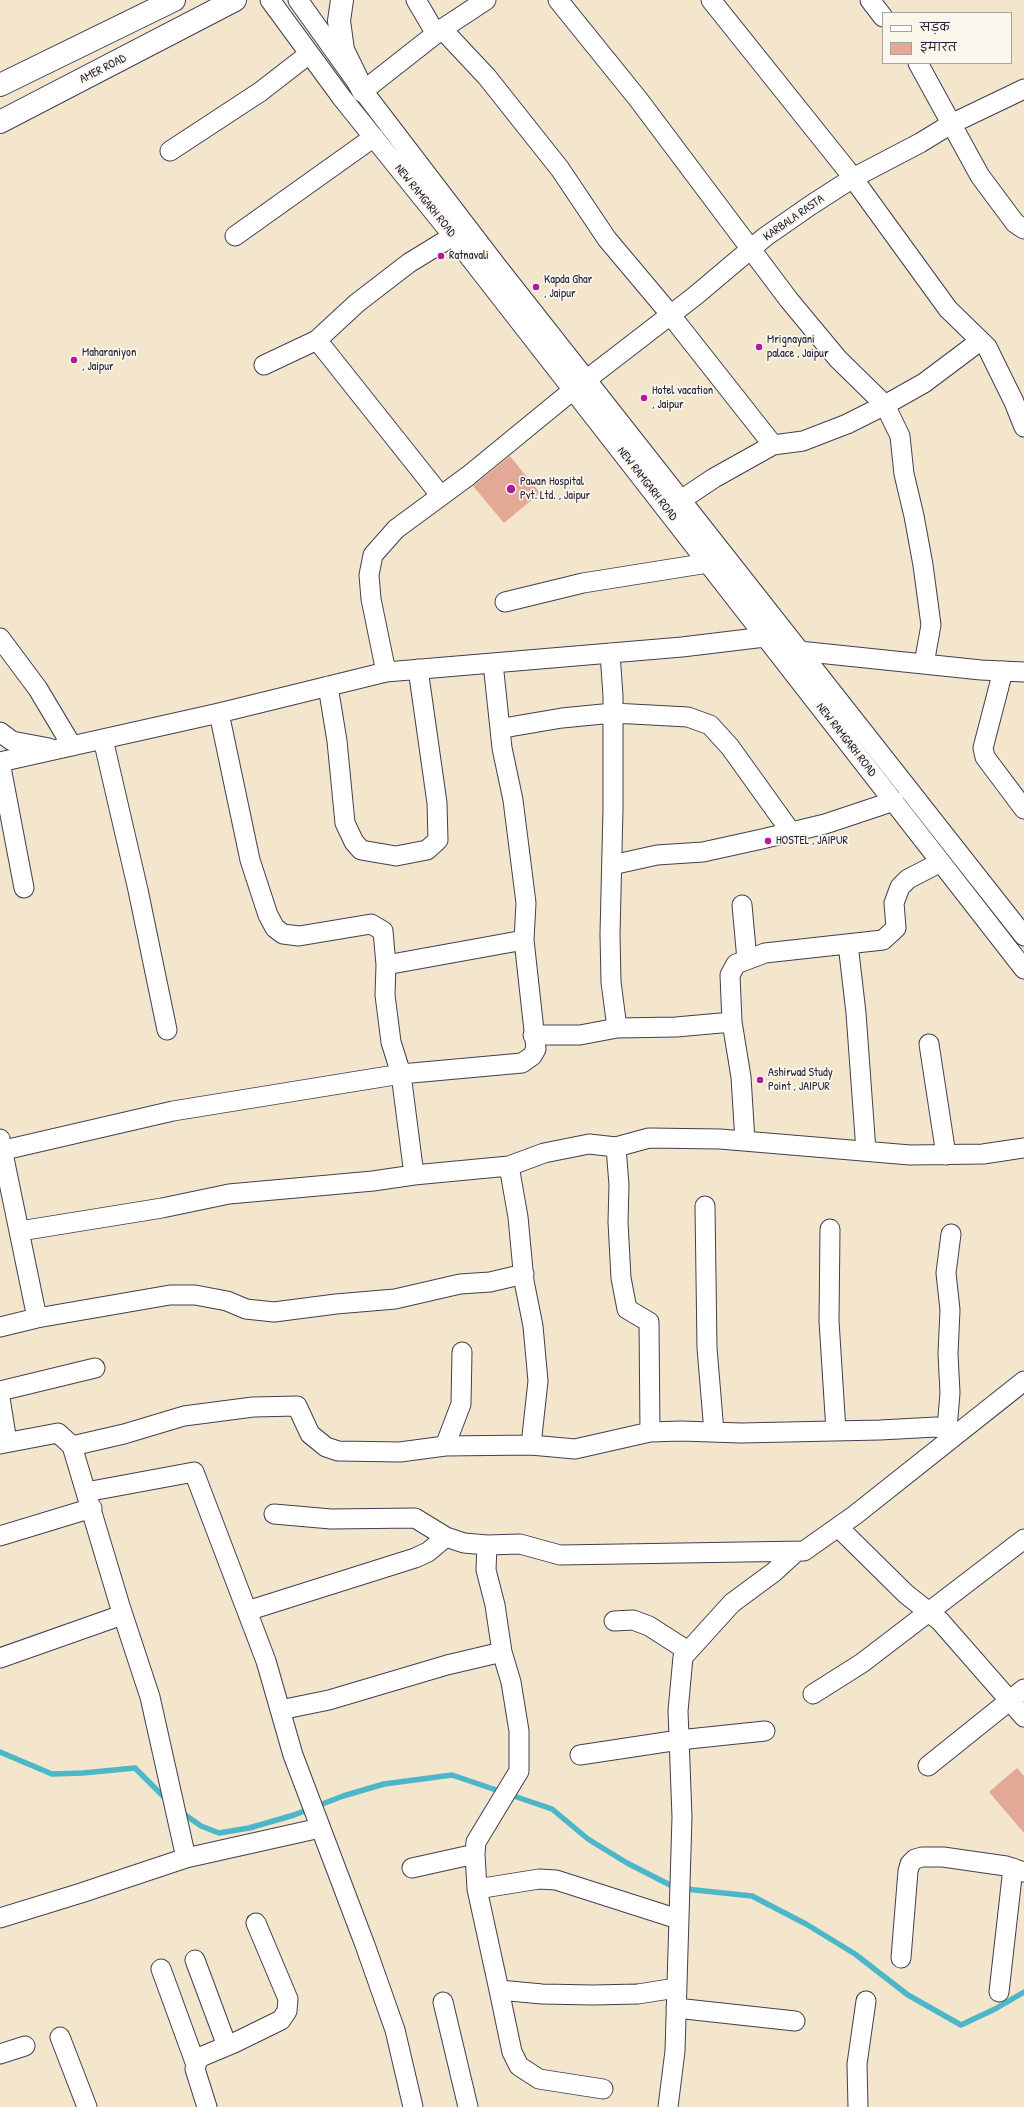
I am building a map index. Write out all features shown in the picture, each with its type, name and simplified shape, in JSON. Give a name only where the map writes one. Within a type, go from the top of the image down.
[{"type":"main road","points":[[0,85],[174,0]]},
{"type":"main road","name":"AMER ROAD","points":[[0,122],[235,0]]},
{"type":"main road","points":[[342,0],[339,21],[343,50],[363,91]]},
{"type":"street","name":"NEW RAMGARH ROAD","points":[[270,0],[374,138],[453,236],[580,385],[681,500],[1024,935]]},
{"type":"street","name":"NEW RAMGARH ROAD","points":[[298,0],[363,91],[580,385],[708,563],[1024,969]]},
{"type":"street","points":[[416,0],[439,31],[487,77],[560,169],[607,240],[671,315],[773,445]]},
{"type":"street","points":[[363,91],[439,31],[486,0]]},
{"type":"street","points":[[558,0],[638,99],[698,182],[789,300],[838,359],[885,405],[900,436],[904,474],[914,516],[923,565],[931,625],[924,664]]},
{"type":"street","points":[[711,0],[853,178],[948,309],[987,347],[1022,419]]},
{"type":"street","points":[[870,0],[882,16]]},
{"type":"street","points":[[170,151],[260,92],[310,54]]},
{"type":"street","points":[[919,64],[980,176],[1015,223],[1024,229]]},
{"type":"street","name":"KARBALA RASTA","points":[[386,672],[371,599],[369,575],[373,555],[396,529],[441,496],[580,385],[671,315],[751,249],[805,209],[853,178],[920,143],[951,124],[1024,89]]},
{"type":"street","points":[[235,236],[374,138]]},
{"type":"street","points":[[264,365],[317,340],[362,298],[409,263],[453,236]]},
{"type":"street","points":[[317,340],[441,496]]},
{"type":"street","points":[[681,500],[714,478],[773,445],[803,441],[847,424],[885,405],[924,383],[980,340]]},
{"type":"street","points":[[505,602],[583,583],[708,563]]},
{"type":"street","points":[[24,888],[0,762],[219,713],[386,672],[610,653],[765,637],[799,651],[924,664],[1024,672]]},
{"type":"street","points":[[0,638],[38,689],[64,748]]},
{"type":"street","points":[[610,653],[613,713],[610,934],[611,982],[617,1028]]},
{"type":"street","points":[[37,1318],[1,1146],[173,1111],[401,1074],[522,1063],[532,1056],[536,1049],[533,1035],[524,940],[526,903],[513,800],[501,732],[493,663]]},
{"type":"street","points":[[328,686],[337,740],[345,823],[354,842],[361,850],[396,856],[427,850],[438,840],[437,803],[418,669]]},
{"type":"street","points":[[1003,671],[983,748],[985,757],[1024,809]]},
{"type":"street","points":[[219,713],[250,860],[268,915],[275,928],[283,934],[298,936],[371,924],[383,931],[386,964],[385,995],[391,1042],[401,1074],[414,1175]]},
{"type":"street","points":[[501,732],[504,728],[562,718],[613,713],[688,717],[710,725],[730,747],[791,832]]},
{"type":"street","points":[[0,732],[12,741],[64,748]]},
{"type":"street","points":[[103,739],[138,890],[167,1030]]},
{"type":"street","points":[[612,865],[657,856],[703,852],[825,824],[894,801]]},
{"type":"street","points":[[745,1141],[741,1077],[732,1022],[730,975],[736,964],[765,953],[883,940],[896,928],[894,903],[900,887],[908,879],[941,862]]},
{"type":"street","points":[[742,905],[747,960]]},
{"type":"street","points":[[386,964],[524,940]]},
{"type":"street","points":[[848,944],[856,1013],[866,1151]]},
{"type":"street","points":[[533,1035],[580,1035],[617,1028],[676,1027],[732,1022]]},
{"type":"street","points":[[929,1044],[946,1155]]},
{"type":"street","points":[[20,1231],[162,1208],[229,1194],[373,1181],[414,1175],[509,1166],[544,1152],[589,1144],[616,1147],[649,1138],[720,1139],[910,1155],[983,1154],[1024,1148]]},
{"type":"street","points":[[616,1147],[619,1185],[621,1278],[627,1309],[649,1322],[650,1432]]},
{"type":"street","points":[[509,1166],[518,1217],[524,1274],[533,1326],[538,1380],[531,1445]]},
{"type":"street","points":[[705,1206],[707,1348],[714,1432]]},
{"type":"street","points":[[830,1230],[830,1321],[836,1431]]},
{"type":"street","points":[[951,1234],[946,1273],[950,1310],[948,1354],[953,1431]]},
{"type":"street","points":[[0,1327],[37,1318],[170,1295],[196,1295],[227,1300],[246,1309],[280,1312],[336,1304],[395,1299],[460,1284],[490,1282],[524,1274]]},
{"type":"street","points":[[445,1446],[461,1404],[462,1352]]},
{"type":"street","points":[[0,1390],[95,1368]]},
{"type":"street","points":[[274,1514],[331,1518],[414,1518],[446,1538],[464,1543],[487,1546],[520,1544],[560,1555],[804,1551],[838,1527],[953,1431],[1024,1381]]},
{"type":"street","points":[[0,1398],[4,1443],[58,1433],[72,1446],[122,1615],[150,1697],[186,1858]]},
{"type":"street","points":[[72,1446],[124,1434],[184,1416],[253,1406],[297,1406],[310,1434],[326,1447],[338,1451],[400,1452],[445,1446],[531,1445],[575,1449],[650,1432],[836,1431],[936,1427],[953,1431]]},
{"type":"street","points":[[0,1536],[89,1500],[194,1472],[266,1661],[294,1754],[319,1824],[366,1945],[395,2030],[413,2107]]},
{"type":"street","points":[[838,1527],[871,1562],[927,1612],[940,1621],[1024,1717]]},
{"type":"street","points":[[247,1611],[415,1558],[428,1552],[446,1538]]},
{"type":"street","points":[[813,1694],[862,1663],[1024,1539]]},
{"type":"street","points":[[487,1546],[486,1570],[495,1605],[502,1652],[511,1682],[519,1731],[519,1771],[513,1784],[476,1842],[476,1889],[512,2052],[519,2066],[539,2079],[603,2089]]},
{"type":"street","points":[[668,2107],[675,2051],[682,1817],[678,1711],[683,1656],[732,1603],[774,1572],[797,1551]]},
{"type":"street","points":[[0,1658],[122,1615]]},
{"type":"street","points":[[614,1621],[633,1620],[649,1626],[688,1651]]},
{"type":"street","points":[[280,1710],[329,1700],[433,1668],[502,1652]]},
{"type":"street","points":[[928,1766],[1008,1700],[1024,1689]]},
{"type":"street","points":[[580,1755],[679,1740],[765,1731]]},
{"type":"street","points":[[0,1918],[186,1858],[319,1824]]},
{"type":"street","points":[[412,1868],[475,1854]]},
{"type":"street","points":[[901,1958],[908,1871],[915,1859],[922,1857],[943,1857],[1019,1870],[999,1992]]},
{"type":"street","points":[[476,1889],[540,1879],[556,1880],[678,1914]]},
{"type":"street","points":[[196,2065],[203,2056],[281,2020],[288,2011],[288,1999],[256,1923]]},
{"type":"street","points":[[195,1960],[227,2046]]},
{"type":"street","points":[[161,1969],[196,2065],[207,2107]]},
{"type":"street","points":[[498,1990],[542,1994],[593,1995],[638,1994],[676,1988]]},
{"type":"street","points":[[858,2107],[857,2064],[866,2001]]},
{"type":"street","points":[[443,2002],[468,2107]]},
{"type":"street","points":[[676,2008],[795,2021]]},
{"type":"street","points":[[60,2037],[87,2107]]},
{"type":"street","points":[[0,2054],[25,2046]]},
{"type":"building","points":[[510,456],[540,493],[504,523],[473,486]]},
{"type":"building","points":[[1017,1768],[1024,1776],[1024,1833],[989,1792]]},
{"type":"waterway","points":[[0,1752],[52,1774],[83,1773],[135,1768],[167,1800]]},
{"type":"waterway","points":[[181,1812],[201,1826],[219,1833],[249,1828],[294,1815],[343,1796],[384,1784],[452,1775],[552,1809],[588,1839],[627,1863],[676,1888],[752,1896],[806,1924],[855,1954],[908,1995],[961,2025],[995,2009],[1024,1992]]},
{"type":"place","name":"Ratnavali","points":[[441,256]]},
{"type":"place","name":"Kapda Ghar , Jaipur","points":[[536,287]]},
{"type":"place","name":"Mrignayani palace , Jaipur","points":[[759,347]]},
{"type":"place","name":"Maharaniyon , Jaipur","points":[[74,360]]},
{"type":"place","name":"Hotel vacation , Jaipur","points":[[644,398]]},
{"type":"place","name":"Pawan Hospital Pvt. Ltd. , Jaipur","points":[[511,489]]},
{"type":"place","name":"HOSTEL , JAIPUR","points":[[768,841]]},
{"type":"place","name":"Ashirwad Study Point , JAIPUR","points":[[760,1080]]}]
